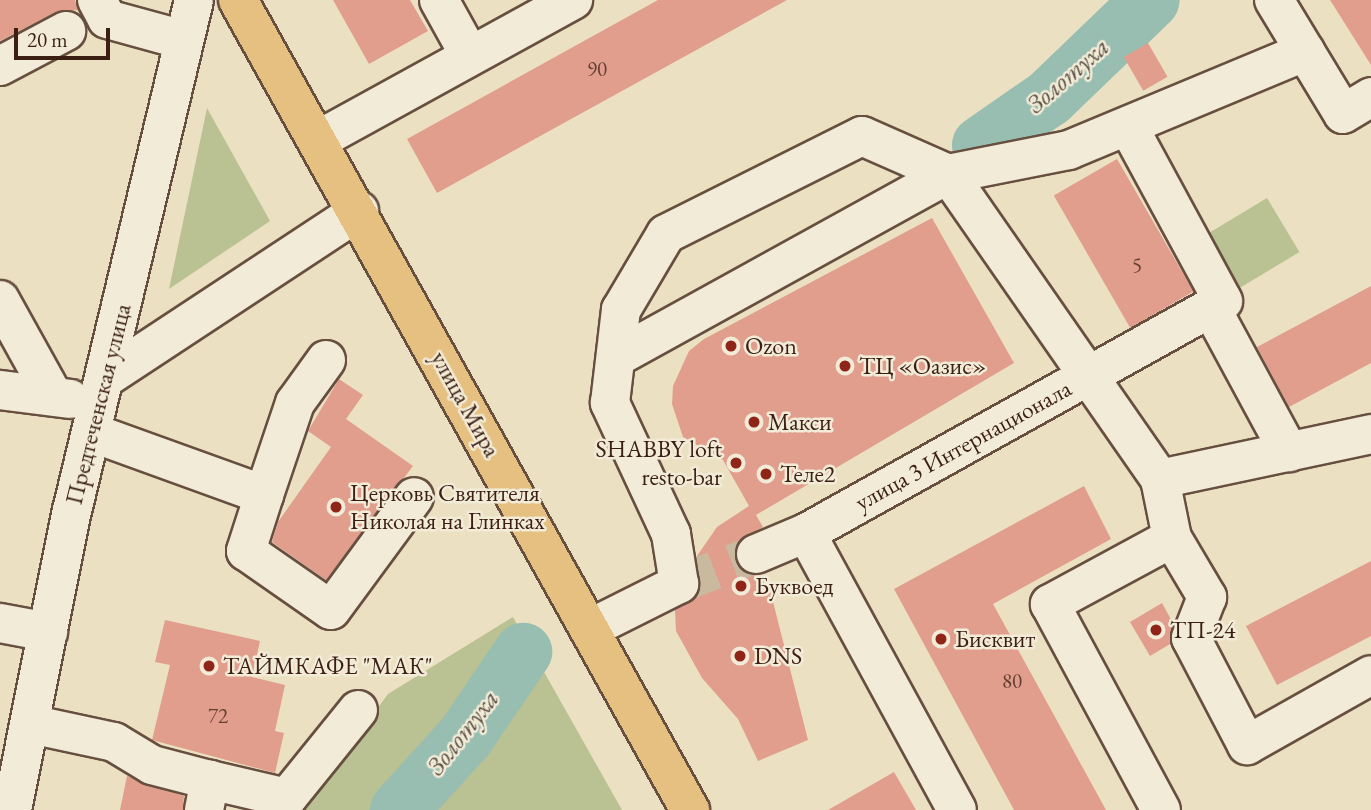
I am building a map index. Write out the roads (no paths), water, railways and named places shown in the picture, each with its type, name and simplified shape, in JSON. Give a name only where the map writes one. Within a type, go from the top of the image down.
[{"type":"main road","name":"улица Мира","points":[[238,0],[320,139],[690,810]]},
{"type":"street","points":[[97,0],[107,19],[184,40]]},
{"type":"street","name":"Предтеченская улица","points":[[12,810],[10,766],[30,724],[48,632],[194,0]]},
{"type":"street","points":[[439,0],[470,55]]},
{"type":"street","points":[[320,139],[573,0]]},
{"type":"street","points":[[1274,0],[1343,114],[1371,97]]},
{"type":"street","points":[[0,66],[66,31]]},
{"type":"street","points":[[617,357],[948,174],[1069,150],[1306,52]]},
{"type":"street","points":[[589,629],[678,584],[671,534],[610,403],[621,310],[666,234],[863,136],[948,174],[1088,374],[1223,301],[1128,126]]},
{"type":"street","points":[[100,406],[359,211]]},
{"type":"street","points":[[0,300],[52,394]]},
{"type":"street","points":[[1211,308],[1289,452]]},
{"type":"street","points":[[326,360],[295,403],[246,551],[331,610],[414,497]]},
{"type":"street","name":"улица 3 Интернационала","points":[[756,554],[806,533],[1088,374],[1160,479]]},
{"type":"street","points":[[0,390],[52,394],[100,406],[264,495]]},
{"type":"street","points":[[1371,435],[1160,479],[1172,538],[1206,597],[1191,638],[1247,745],[1371,675]]},
{"type":"street","points":[[806,533],[957,810]]},
{"type":"street","points":[[1161,810],[1050,604],[1172,538]]},
{"type":"street","points":[[0,623],[48,632]]},
{"type":"street","points":[[30,724],[114,742],[207,795],[287,798],[358,710]]},
{"type":"waterway","name":"Золотуха","points":[[981,145],[1049,98],[1151,0]]},
{"type":"waterway","name":"Золотуха","points":[[399,810],[466,736],[523,652]]},
{"type":"tunnel","points":[[679,584],[756,554]]},
{"type":"place","name":"Ozon","points":[[731,346]]},
{"type":"place","name":"ТЦ «Оазис»","points":[[845,366]]},
{"type":"place","name":"Макси","points":[[754,422]]},
{"type":"place","name":"SHABBY loft resto-bar","points":[[736,463]]},
{"type":"place","name":"Теле2","points":[[766,474]]},
{"type":"place","name":"Церковь Святителя Николая на Глинках","points":[[336,507]]},
{"type":"place","name":"Буквоед","points":[[741,586]]},
{"type":"place","name":"ТП-24","points":[[1156,630]]},
{"type":"place","name":"Бисквит","points":[[941,639]]},
{"type":"place","name":"DNS","points":[[740,656]]},
{"type":"place","name":"ТАЙМКАФЕ \"МАК\"","points":[[209,666]]}]
